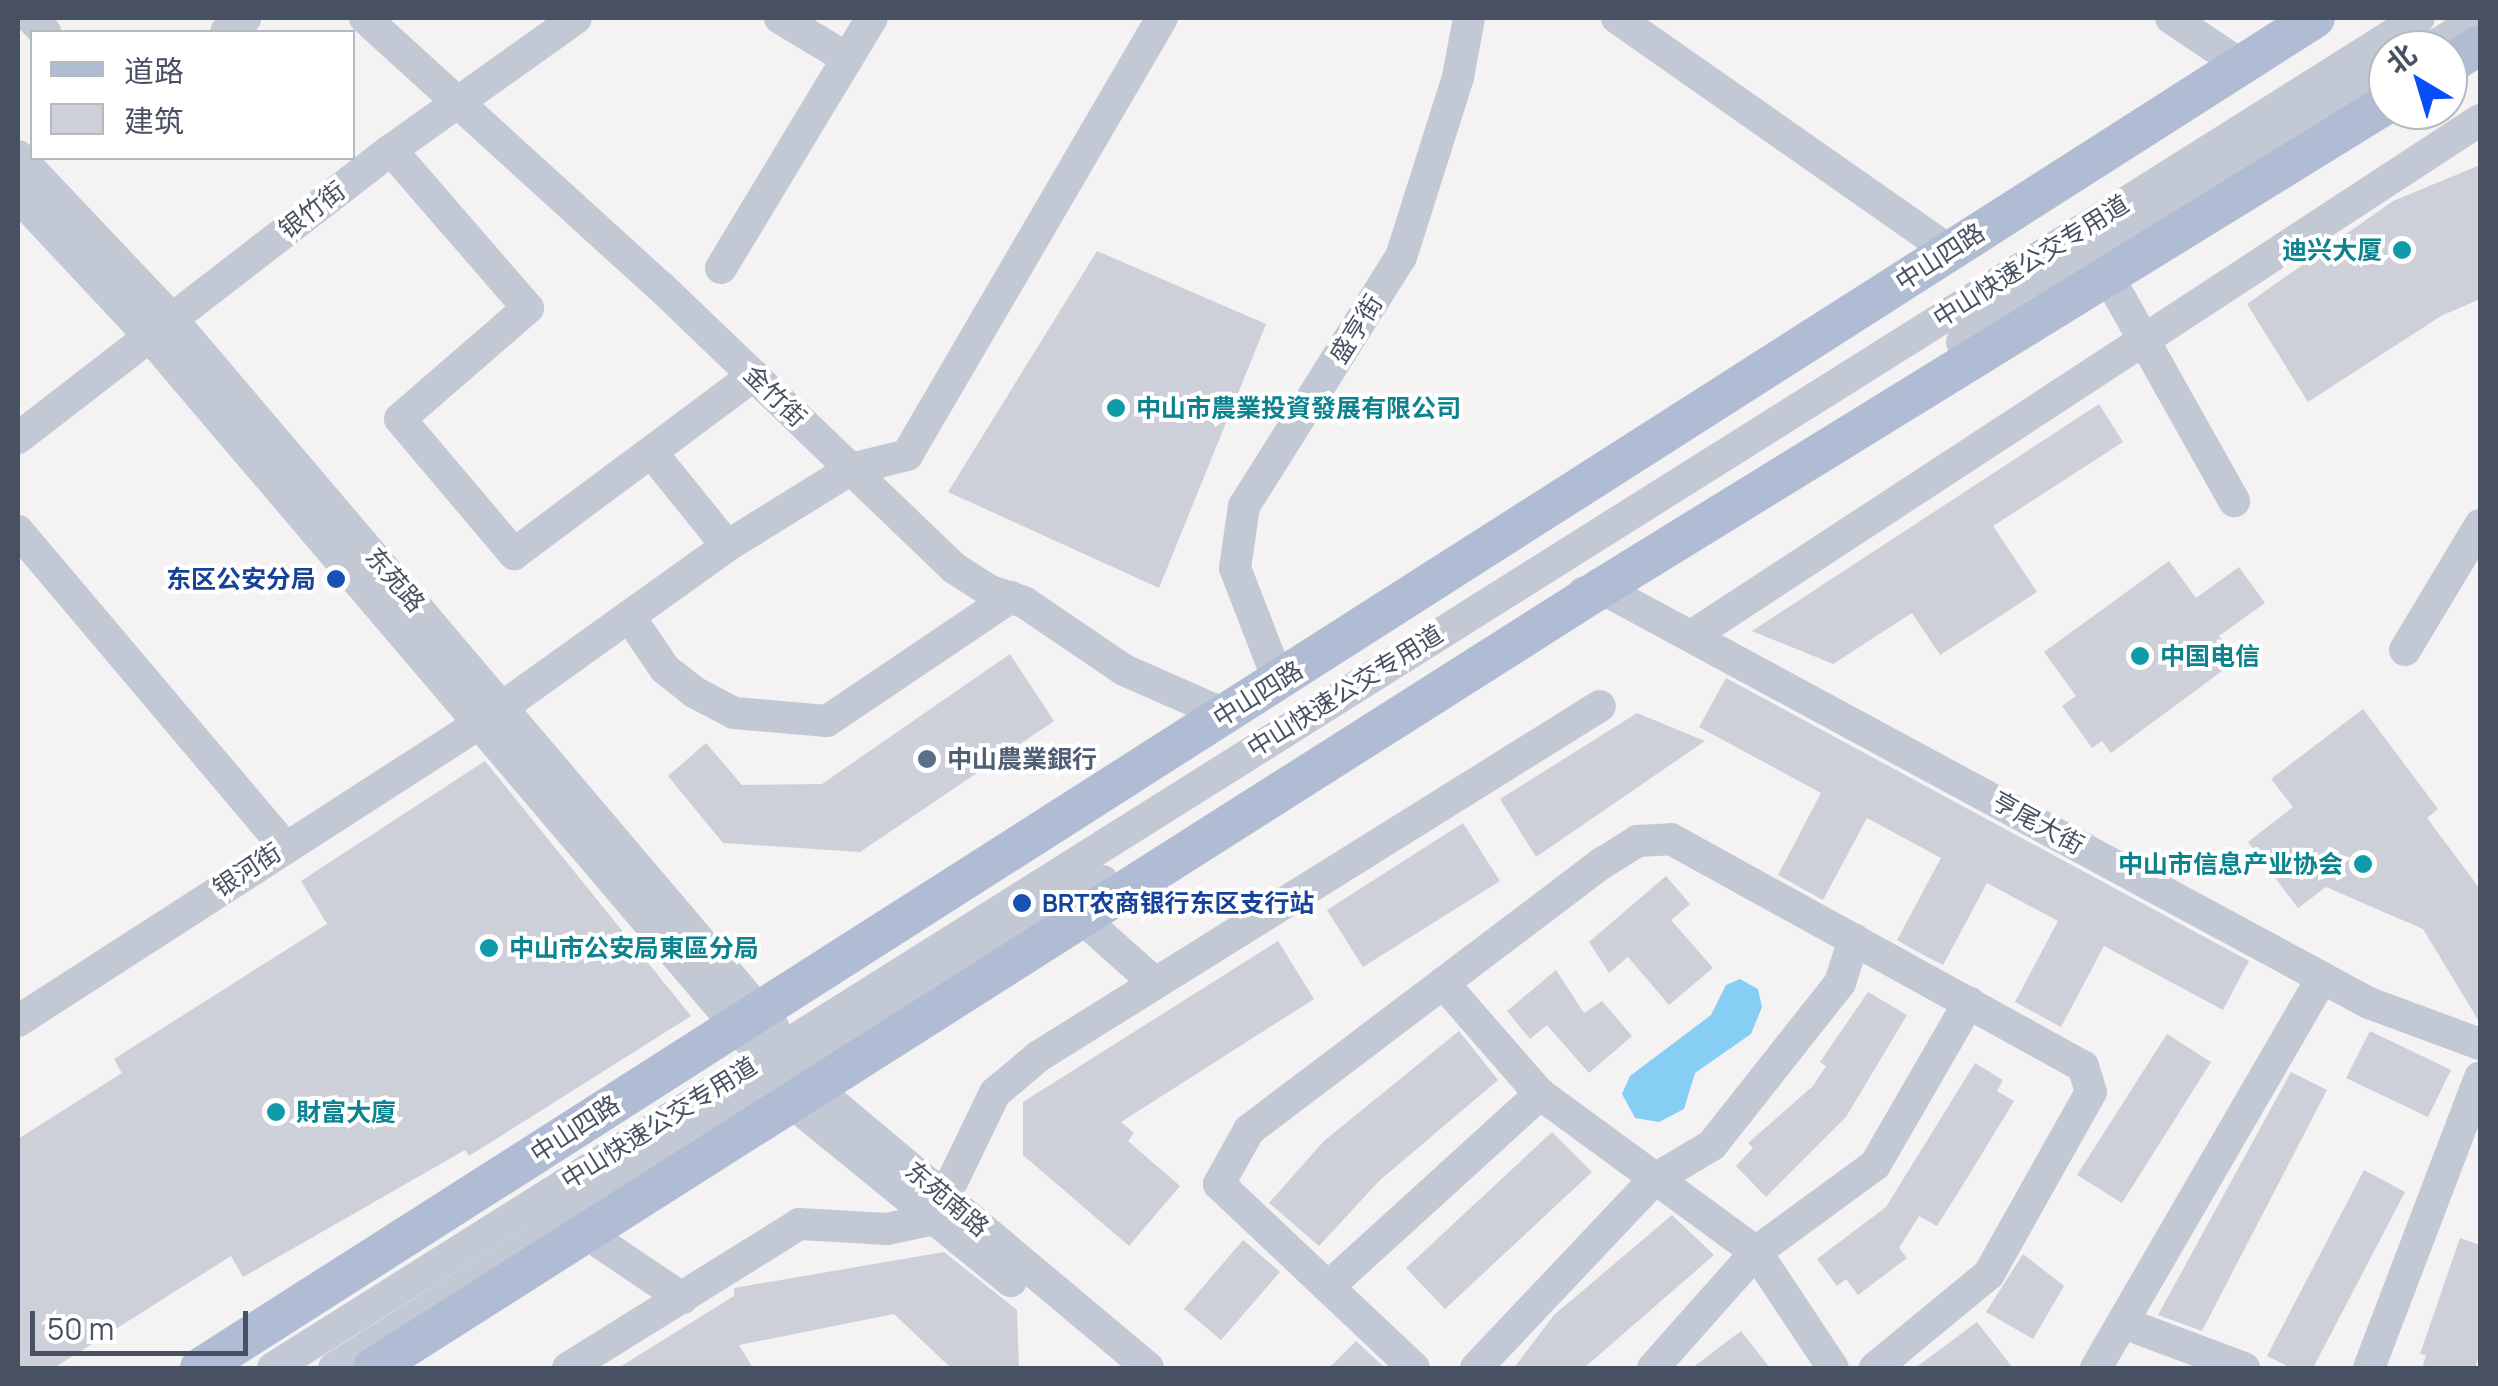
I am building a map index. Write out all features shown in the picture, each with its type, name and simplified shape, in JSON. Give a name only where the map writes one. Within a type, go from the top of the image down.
[{"type":"main road","name":"中山四路","points":[[373,1368],[587,1234],[779,1060],[1224,714],[2315,18]]},
{"type":"main road","name":"中山四路","points":[[200,1368],[779,1060],[1082,918],[1602,588],[2368,116]]},
{"type":"street","name":"金竹街","points":[[365,18],[754,375],[954,568],[1011,597],[1124,670],[1224,714]]},
{"type":"street","name":"银竹街","points":[[18,438],[391,150],[576,18]]},
{"type":"street","points":[[780,18],[848,59]]},
{"type":"street","points":[[722,268],[872,18]]},
{"type":"street","name":"银河街","points":[[18,1021],[492,715],[727,546],[851,469],[907,455],[1162,18]]},
{"type":"street","name":"盛亨街","points":[[1279,682],[1234,568],[1244,506],[1401,257],[1458,77],[1469,18]]},
{"type":"street","points":[[1617,18],[1950,251]]},
{"type":"street","points":[[2171,18],[2242,65]]},
{"type":"street","name":"中山快速公交专用道","points":[[334,1368],[779,1060],[2420,18]]},
{"type":"street","name":"中山快速公交专用道","points":[[272,1368],[779,1060],[1544,605],[2368,88]]},
{"type":"street","points":[[1693,635],[2480,120]]},
{"type":"street","points":[[391,150],[528,308],[400,419],[514,554],[754,375]]},
{"type":"street","name":"东苑路","points":[[18,156],[779,1060]]},
{"type":"street","name":"东苑路","points":[[18,196],[160,328]]},
{"type":"street","points":[[2109,278],[2141,342],[2234,501]]},
{"type":"street","points":[[652,453],[727,546]]},
{"type":"street","points":[[2405,650],[2480,524]]},
{"type":"street","points":[[18,530],[284,846]]},
{"type":"street","points":[[1544,605],[1602,588]]},
{"type":"street","name":"亨尾大街","points":[[1602,588],[2322,978],[2480,1044]]},
{"type":"street","points":[[629,616],[665,670],[694,692],[734,713],[827,721],[1011,597]]},
{"type":"street","points":[[568,1368],[799,1224],[887,1229],[939,1208],[995,1093],[1039,1056],[1600,706]]},
{"type":"street","points":[[1412,1368],[1219,1184],[1250,1130],[1637,841],[1671,839],[2084,1066],[2091,1092],[1990,1274],[1875,1368]]},
{"type":"street","points":[[1082,918],[1155,983]]},
{"type":"street","points":[[1476,1368],[1656,1179],[1712,1145],[1840,983],[1854,939]]},
{"type":"street","points":[[2096,1368],[2126,1324],[2322,978]]},
{"type":"street","points":[[1444,983],[1540,1094],[1756,1252],[1832,1368]]},
{"type":"street","points":[[1653,1368],[1756,1252],[1875,1165],[1969,1002]]},
{"type":"street","name":"东苑南路","points":[[779,1060],[1118,1368]]},
{"type":"street","points":[[2369,1368],[2480,1077]]},
{"type":"street","points":[[1328,1287],[1540,1094]]},
{"type":"street","name":"东苑南路","points":[[939,1208],[1148,1368]]},
{"type":"street","points":[[587,1234],[682,1298]]},
{"type":"street","points":[[2126,1324],[2244,1368]]},
{"type":"water","points":[[1740,979],[1758,989],[1762,1007],[1751,1034],[1695,1073],[1684,1109],[1659,1122],[1635,1118],[1622,1094],[1630,1076],[1711,1015],[1726,985]]},
{"type":"building","name":"迪兴大厦","points":[[2480,165],[2480,299],[2441,316],[2308,402],[2247,304],[2393,201]]},
{"type":"building","name":"中山市農業投資發展有限公司","points":[[1097,251],[1266,324],[1159,588],[948,492]]},
{"type":"building","points":[[2099,404],[2123,442],[1993,526],[2037,592],[1940,655],[1912,613],[1833,664],[1752,631]]},
{"type":"building","name":"中国电信","points":[[2169,561],[2196,598],[2239,567],[2265,603],[2219,636],[2237,660],[2111,753],[2102,741],[2092,748],[2062,706],[2076,696],[2044,652]]},
{"type":"building","name":"中山農業銀行","points":[[1010,654],[1054,721],[860,852],[723,843],[668,776],[706,743],[742,785],[822,784]]},
{"type":"building","points":[[1726,678],[2249,961],[2223,1010],[2104,946],[2061,1027],[2015,1002],[2058,921],[1987,883],[1943,965],[1916,951],[1897,940],[1941,858],[1867,818],[1823,900],[1778,875],[1821,793],[1699,727]]},
{"type":"building","name":"中山市信息产业协会","points":[[2363,709],[2438,809],[2427,818],[2480,889],[2480,1023],[2423,929],[2326,887],[2298,908],[2248,842],[2293,807],[2271,779]]},
{"type":"building","points":[[1637,713],[1705,741],[1536,857],[1500,799]]},
{"type":"building","points":[[485,761],[691,1016],[469,1156],[465,1150],[243,1277],[231,1256],[54,1368],[18,1368],[18,1139],[122,1073],[114,1059],[327,924],[301,881]]},
{"type":"building","points":[[1463,823],[1500,881],[1363,967],[1327,910]]},
{"type":"building","points":[[1666,876],[1690,904],[1671,920],[1713,968],[1669,1005],[1628,957],[1609,973],[1589,942]]},
{"type":"building","points":[[1278,941],[1314,999],[1121,1122],[1134,1133],[1128,1141],[1180,1186],[1129,1246],[1023,1155],[1023,1102]]},
{"type":"building","points":[[1556,970],[1584,1013],[1602,1001],[1632,1036],[1589,1073],[1547,1025],[1530,1039],[1507,1011]]},
{"type":"building","points":[[1868,992],[1907,1015],[1846,1117],[1766,1197],[1736,1166],[1753,1148],[1748,1143],[1813,1086],[1826,1066],[1820,1062]]},
{"type":"building","points":[[1459,1031],[1498,1080],[1379,1181],[1319,1246],[1269,1203],[1324,1141]]},
{"type":"building","points":[[2370,1031],[2451,1070],[2428,1117],[2346,1078]]},
{"type":"building","points":[[2167,1034],[2211,1062],[2122,1203],[2077,1175]]},
{"type":"building","points":[[1975,1063],[2003,1080],[1997,1091],[2014,1101],[1969,1175],[1937,1226],[1919,1216],[1899,1248],[1907,1258],[1858,1295],[1846,1279],[1837,1286],[1817,1259],[1886,1207]]},
{"type":"building","points":[[2291,1072],[2327,1090],[2202,1331],[2158,1315]]},
{"type":"building","points":[[1552,1132],[1592,1172],[1445,1309],[1406,1268]]},
{"type":"building","points":[[2364,1170],[2405,1192],[2313,1368],[2291,1368],[2267,1356]]},
{"type":"building","points":[[1672,1215],[1714,1255],[1584,1368],[1514,1368],[1554,1315]]},
{"type":"building","points":[[2460,1238],[2480,1245],[2480,1351],[2475,1368],[2422,1368],[2426,1355],[2420,1354]]},
{"type":"building","points":[[1243,1240],[1280,1272],[1221,1340],[1184,1309]]},
{"type":"building","points":[[944,1252],[1017,1310],[1019,1368],[951,1368],[894,1314],[739,1345],[753,1368],[618,1368],[734,1296],[734,1288]]},
{"type":"building","points":[[2023,1254],[2064,1286],[2033,1339],[1986,1312]]},
{"type":"building","points":[[1977,1322],[2013,1368],[1915,1368]]},
{"type":"building","points":[[1741,1331],[1770,1368],[1692,1368]]},
{"type":"building","points":[[1356,1341],[1385,1368],[1329,1368]]},
{"type":"place","name":"迪兴大厦","points":[[2402,250]]},
{"type":"place","name":"中山市農業投資發展有限公司","points":[[1116,408]]},
{"type":"place","name":"东区公安分局","points":[[336,579]]},
{"type":"place","name":"中国电信","points":[[2140,656]]},
{"type":"place","name":"中山農業銀行","points":[[927,759]]},
{"type":"place","name":"中山市信息产业协会","points":[[2363,864]]},
{"type":"place","name":"BRT农商银行东区支行站","points":[[1022,903]]},
{"type":"place","name":"中山市公安局東區分局","points":[[489,948]]},
{"type":"place","name":"財富大廈","points":[[276,1112]]}]
